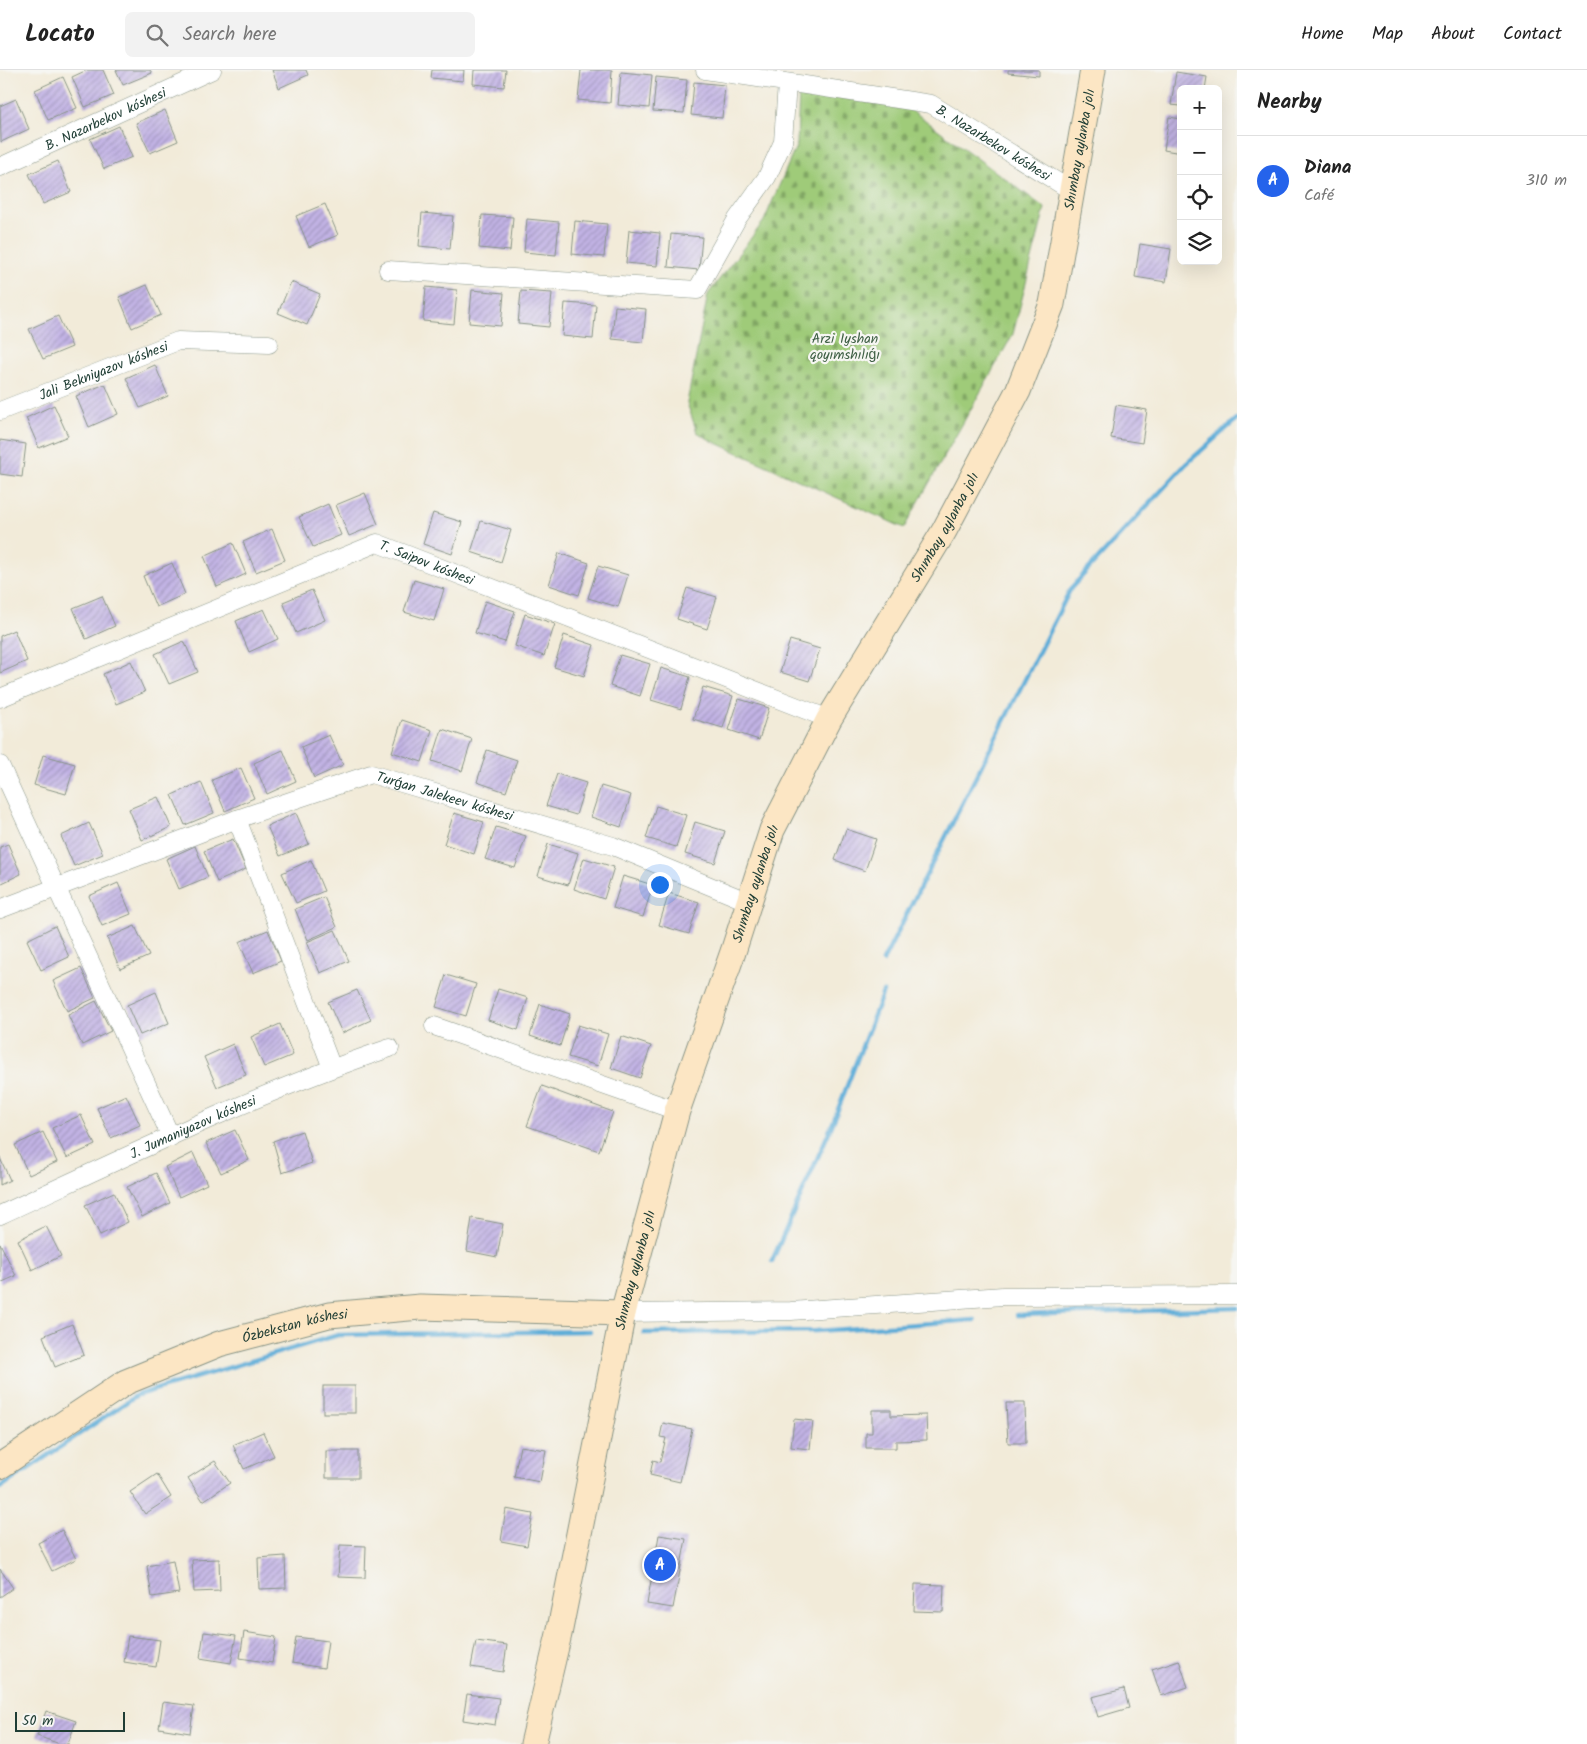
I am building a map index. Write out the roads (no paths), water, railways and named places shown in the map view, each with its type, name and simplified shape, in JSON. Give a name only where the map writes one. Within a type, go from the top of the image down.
[{"type":"main road","name":"Shımbay aylanba jolı","points":[[533,1744],[560,1634],[623,1313],[677,1111],[772,830],[829,719],[944,531],[1018,391],[1052,304],[1093,70]]},
{"type":"main road","name":"Ózbekstan kóshesi","points":[[0,1466],[126,1382],[218,1344],[329,1314],[420,1307],[623,1313]]},
{"type":"street","name":"B. Nazarbekov kóshesi","points":[[0,167],[212,70]]},
{"type":"street","name":"B. Nazarbekov kóshesi","points":[[705,70],[931,104],[1072,191]]},
{"type":"street","points":[[388,270],[698,290],[737,219],[767,177],[783,142],[787,83]]},
{"type":"street","name":"Jali Bekniyazov kóshesi","points":[[0,411],[178,341],[269,344]]},
{"type":"street","name":"T. Saipov kóshesi","points":[[0,698],[377,543],[829,719]]},
{"type":"street","points":[[0,765],[55,888],[172,1137]]},
{"type":"street","name":"Turǵan Jalekeev kóshesi","points":[[0,910],[237,819],[371,774],[612,846],[749,902]]},
{"type":"street","points":[[237,819],[332,1068]]},
{"type":"street","points":[[434,1026],[677,1111]]},
{"type":"street","name":"J. Jumaniyazov kóshesi","points":[[0,1215],[172,1137],[332,1068],[390,1048]]},
{"type":"street","points":[[623,1313],[791,1311],[1003,1296],[1237,1295]]},
{"type":"waterway","points":[[883,961],[1071,588],[1186,464],[1237,419]]},
{"type":"waterway","points":[[772,1261],[832,1125],[883,992]]},
{"type":"waterway","points":[[1017,1315],[1237,1308]]},
{"type":"waterway","points":[[644,1333],[816,1331],[975,1320]]},
{"type":"waterway","points":[[0,1488],[137,1395],[338,1335],[590,1331]]},
{"type":"place","name":"Diana","points":[[660,1565]]},
{"type":"park label","name":"Arzi Iyshan qoyımshılıǵı","points":[[845,346]]}]
